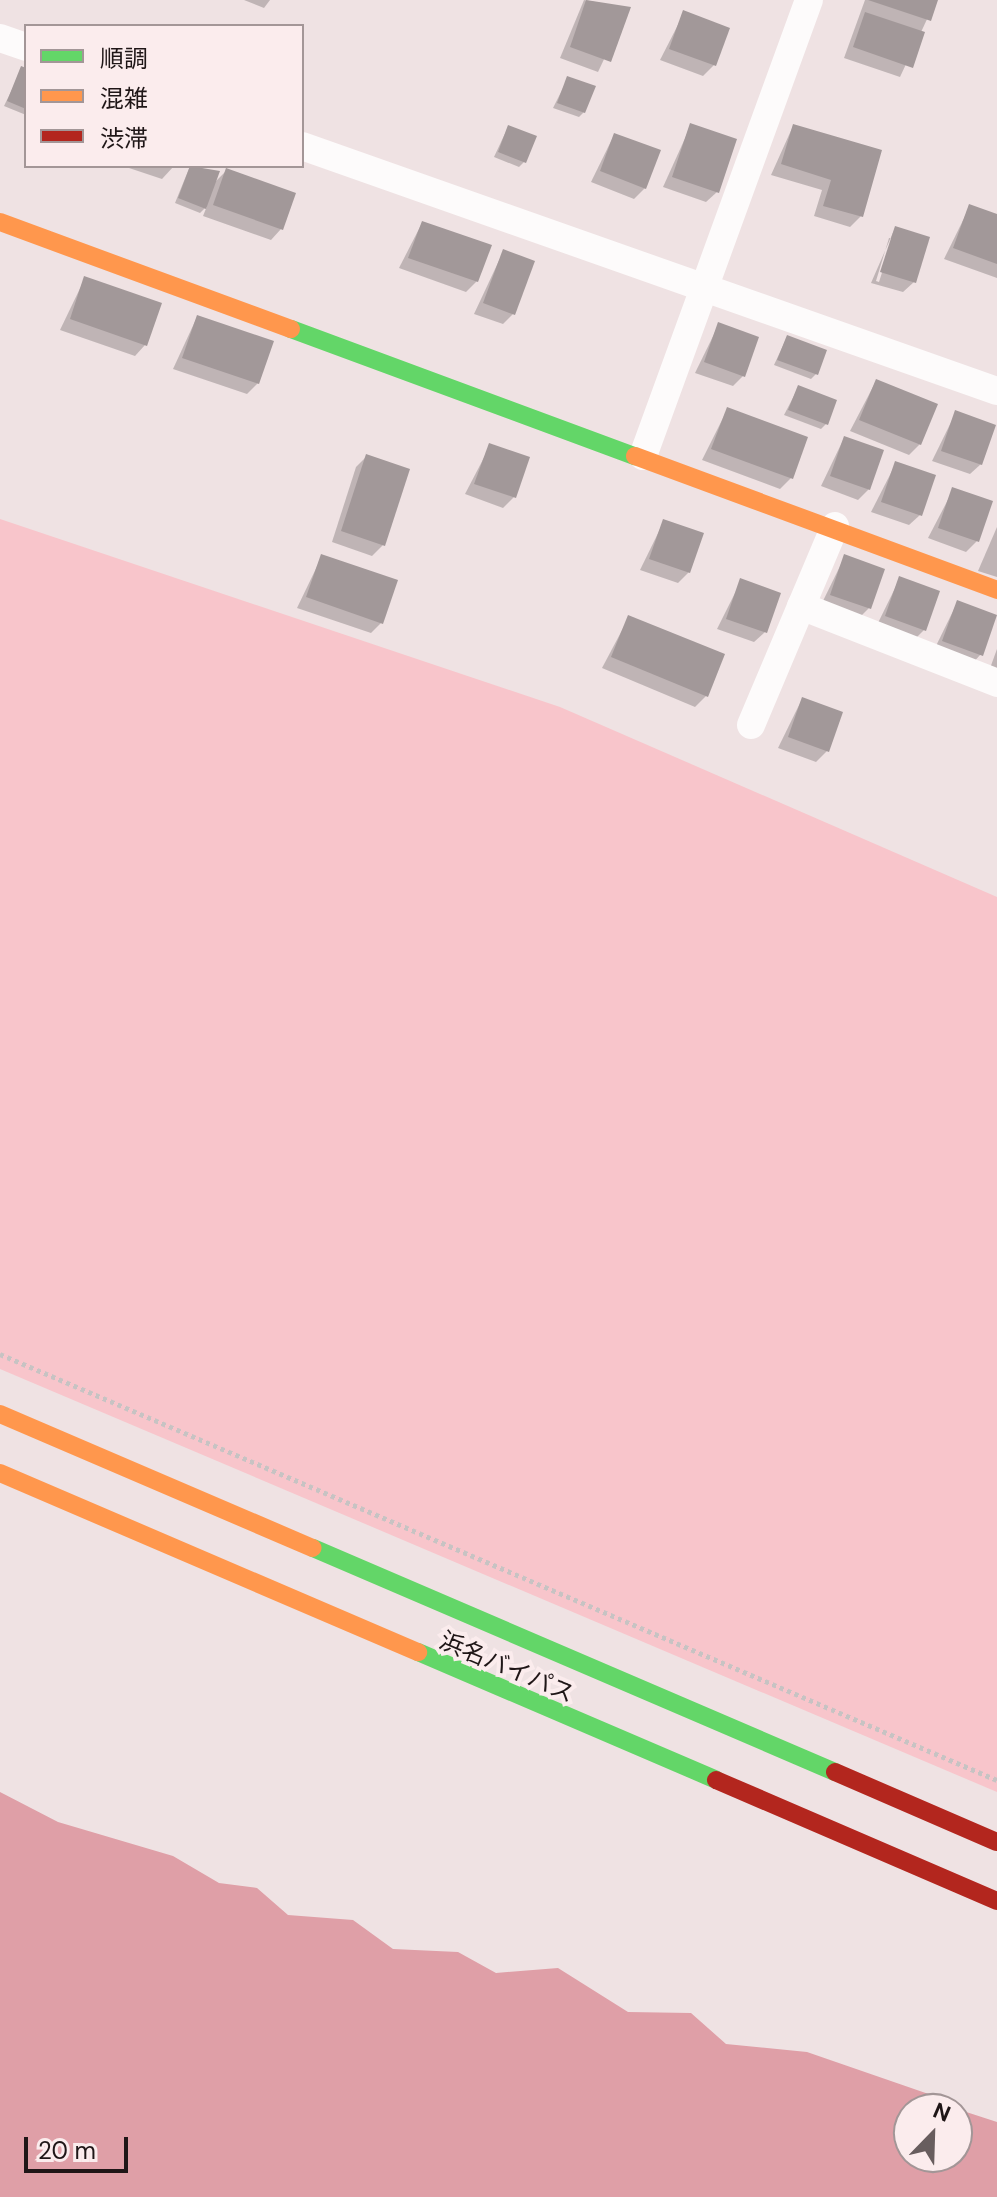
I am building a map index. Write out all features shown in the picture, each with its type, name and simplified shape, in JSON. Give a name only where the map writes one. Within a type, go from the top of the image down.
[{"type":"main road","points":[[0,222],[835,526],[997,590]]},
{"type":"main road","name":"浜名バイパス","points":[[0,1414],[997,1842]]},
{"type":"main road","name":"浜名バイパス","points":[[0,1473],[997,1901]]},
{"type":"street","points":[[643,456],[709,289],[809,0]]},
{"type":"street","points":[[0,38],[24,46]]},
{"type":"street","points":[[304,147],[997,391]]},
{"type":"street","points":[[751,725],[835,526]]},
{"type":"street","points":[[801,606],[997,683]]},
{"type":"path","points":[[0,1354],[997,1780]]},
{"type":"shaded area","points":[[0,519],[560,707],[997,897],[997,1792],[0,1369]]},
{"type":"shaded area","points":[[0,1792],[58,1822],[173,1856],[219,1883],[257,1888],[288,1915],[353,1920],[393,1949],[458,1952],[496,1973],[558,1968],[628,2012],[691,2013],[726,2044],[807,2052],[926,2093],[893,2093],[893,2173],[973,2173],[973,2114],[997,2122],[997,2197],[0,2197]]},
{"type":"building","points":[[586,0],[631,7],[611,62],[570,47]]},
{"type":"building","points":[[868,0],[938,0],[931,21]]},
{"type":"building","points":[[683,10],[730,28],[716,66],[669,49]]},
{"type":"building","points":[[865,12],[925,32],[913,68],[853,47]]},
{"type":"building","points":[[21,66],[24,67],[24,108],[7,101]]},
{"type":"building","points":[[567,76],[596,86],[585,113],[557,103]]},
{"type":"building","points":[[690,123],[737,139],[719,193],[672,177]]},
{"type":"building","points":[[793,124],[882,150],[863,217],[823,206],[831,180],[781,164]]},
{"type":"building","points":[[508,125],[537,136],[526,163],[498,152]]},
{"type":"building","points":[[614,133],[661,150],[646,189],[600,171]]},
{"type":"building","points":[[189,168],[220,171],[206,209],[178,198]]},
{"type":"building","points":[[226,168],[296,193],[283,230],[213,205]]},
{"type":"building","points":[[969,204],[997,214],[997,264],[953,248]]},
{"type":"building","points":[[422,221],[492,245],[478,282],[408,258]]},
{"type":"building","points":[[895,226],[930,237],[916,283],[880,272]]},
{"type":"building","points":[[503,249],[535,261],[515,315],[483,303]]},
{"type":"building","points":[[84,276],[162,303],[147,346],[70,319]]},
{"type":"building","points":[[197,315],[274,341],[259,384],[182,358]]},
{"type":"building","points":[[718,322],[759,337],[745,377],[704,362]]},
{"type":"building","points":[[787,335],[827,350],[818,375],[777,360]]},
{"type":"building","points":[[876,379],[938,404],[921,445],[859,420]]},
{"type":"building","points":[[798,385],[837,400],[828,425],[788,410]]},
{"type":"building","points":[[727,407],[808,437],[793,479],[711,449]]},
{"type":"building","points":[[955,410],[996,425],[982,465],[941,451]]},
{"type":"building","points":[[844,436],[884,450],[870,490],[830,476]]},
{"type":"building","points":[[489,443],[530,457],[516,498],[474,484]]},
{"type":"building","points":[[366,454],[410,469],[385,546],[341,531]]},
{"type":"building","points":[[895,461],[936,475],[922,516],[881,502]]},
{"type":"building","points":[[952,487],[993,501],[979,542],[938,528]]},
{"type":"building","points":[[663,519],[704,533],[690,573],[649,559]]},
{"type":"building","points":[[321,554],[398,580],[383,624],[306,597]]},
{"type":"building","points":[[844,554],[885,569],[871,609],[830,595]]},
{"type":"building","points":[[899,576],[940,591],[926,631],[885,616]]},
{"type":"building","points":[[740,578],[781,593],[767,633],[726,619]]},
{"type":"building","points":[[957,600],[997,615],[983,656],[942,641]]},
{"type":"building","points":[[628,615],[725,654],[708,697],[611,657]]},
{"type":"building","points":[[802,697],[843,712],[829,752],[788,737]]},
{"type":"traffic: fast","points":[[291,329],[635,456]]},
{"type":"traffic: fast","points":[[313,1548],[835,1772]]},
{"type":"traffic: fast","points":[[418,1652],[716,1780]]},
{"type":"traffic: slow","points":[[0,222],[291,329]]},
{"type":"traffic: slow","points":[[635,456],[997,590]]},
{"type":"traffic: slow","points":[[0,1414],[313,1548]]},
{"type":"traffic: slow","points":[[0,1473],[418,1652]]},
{"type":"traffic: jam","points":[[835,1772],[997,1842]]},
{"type":"traffic: jam","points":[[716,1780],[997,1901]]}]
